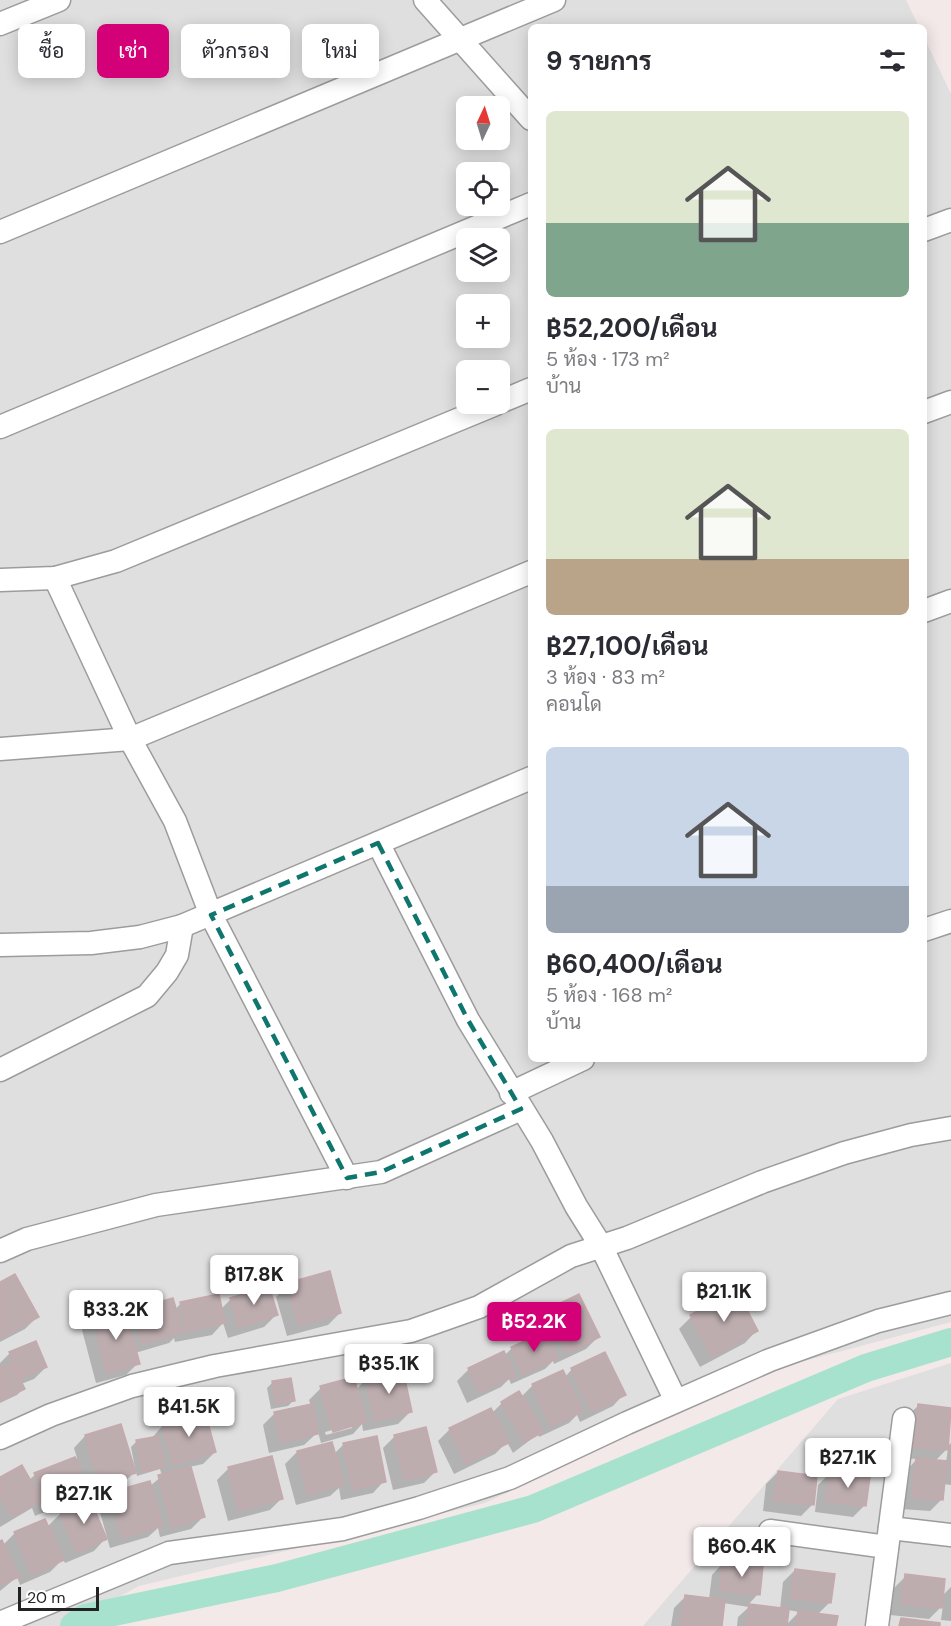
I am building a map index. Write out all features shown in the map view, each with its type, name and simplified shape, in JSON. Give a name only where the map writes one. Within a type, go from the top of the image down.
[{"type":"street","points":[[0,24],[59,0]]},
{"type":"street","points":[[425,0],[457,39],[528,116]]},
{"type":"street","points":[[0,232],[554,0]]},
{"type":"street","points":[[0,427],[528,205]]},
{"type":"street","points":[[927,229],[951,220]]},
{"type":"street","points":[[510,398],[528,390]]},
{"type":"street","points":[[927,411],[951,402]]},
{"type":"street","points":[[0,580],[55,578],[116,561],[471,414]]},
{"type":"street","points":[[0,749],[130,739],[528,573]]},
{"type":"street","points":[[55,578],[130,739],[175,821],[211,915],[347,1178]]},
{"type":"street","points":[[927,610],[951,601]]},
{"type":"street","points":[[0,945],[91,943],[140,937],[182,926],[528,778]]},
{"type":"street","points":[[378,843],[468,1020],[601,1246],[676,1401]]},
{"type":"street","points":[[927,929],[951,921]]},
{"type":"street","points":[[0,1070],[147,996],[167,972],[177,955],[182,926]]},
{"type":"street","points":[[0,1251],[27,1239],[156,1205],[381,1172],[516,1101],[578,1062]]},
{"type":"street","points":[[0,1438],[51,1415],[132,1386],[215,1366],[411,1331],[479,1307],[571,1256],[762,1182],[844,1153],[911,1135],[951,1128]]},
{"type":"street","points":[[0,1623],[169,1553],[343,1529],[439,1502],[510,1478],[770,1360],[878,1321],[951,1304]]},
{"type":"street","points":[[877,1626],[904,1419]]},
{"type":"street","points":[[770,1531],[888,1537],[951,1535]]},
{"type":"highlighted area","points":[[378,843],[468,1020],[521,1109],[381,1172],[347,1178],[211,915]]},
{"type":"shaded area","points":[[0,0],[906,0],[918,24],[528,24],[528,1062],[927,1062],[927,43],[951,94],[951,1322],[759,1373],[485,1503],[139,1586],[66,1626],[0,1626]]},
{"type":"shaded area","points":[[951,1363],[951,1626],[643,1626],[838,1399]]},
{"type":"building","points":[[330,1271],[341,1313],[299,1325],[287,1283]]},
{"type":"building","points":[[15,1274],[39,1317],[0,1338],[0,1282]]},
{"type":"building","points":[[269,1286],[278,1315],[239,1327],[230,1298]]},
{"type":"building","points":[[737,1290],[758,1331],[712,1356],[690,1315]]},
{"type":"building","points":[[219,1294],[225,1323],[187,1331],[180,1302]]},
{"type":"building","points":[[579,1294],[600,1337],[567,1353],[546,1310]]},
{"type":"building","points":[[173,1298],[183,1332],[142,1343],[132,1310]]},
{"type":"building","points":[[125,1309],[140,1364],[107,1372],[93,1317]]},
{"type":"building","points":[[546,1331],[558,1358],[523,1374],[511,1347]]},
{"type":"building","points":[[36,1341],[47,1367],[21,1378],[9,1352]]},
{"type":"building","points":[[504,1351],[515,1376],[479,1392],[468,1368]]},
{"type":"building","points":[[605,1352],[626,1395],[592,1411],[571,1368]]},
{"type":"building","points":[[12,1363],[25,1389],[0,1401],[0,1369]]},
{"type":"building","points":[[403,1370],[412,1412],[375,1420],[366,1378]]},
{"type":"building","points":[[563,1370],[583,1411],[551,1426],[532,1384]]},
{"type":"building","points":[[354,1377],[366,1422],[333,1432],[320,1386]]},
{"type":"building","points":[[291,1378],[295,1401],[276,1404],[272,1381]]},
{"type":"building","points":[[519,1391],[543,1432],[525,1442],[501,1402]]},
{"type":"building","points":[[312,1404],[318,1434],[281,1442],[274,1412]]},
{"type":"building","points":[[918,1404],[951,1408],[948,1450],[913,1446]]},
{"type":"building","points":[[491,1408],[509,1443],[466,1463],[449,1428]]},
{"type":"building","points":[[205,1412],[216,1452],[173,1464],[162,1423]]},
{"type":"building","points":[[121,1424],[136,1473],[100,1484],[85,1435]]},
{"type":"building","points":[[426,1427],[437,1472],[405,1479],[394,1435]]},
{"type":"building","points":[[158,1436],[165,1467],[143,1472],[136,1440]]},
{"type":"building","points":[[377,1436],[386,1482],[353,1489],[343,1443]]},
{"type":"building","points":[[332,1442],[344,1484],[308,1494],[297,1451]]},
{"type":"building","points":[[272,1456],[283,1499],[239,1510],[228,1467]]},
{"type":"building","points":[[75,1457],[88,1488],[47,1505],[34,1473]]},
{"type":"building","points":[[916,1458],[947,1461],[943,1500],[912,1497]]},
{"type":"building","points":[[22,1465],[42,1500],[12,1516],[0,1494],[0,1477]]},
{"type":"building","points":[[191,1467],[205,1517],[172,1526],[158,1475]]},
{"type":"building","points":[[778,1471],[817,1476],[814,1505],[774,1500]]},
{"type":"building","points":[[830,1472],[870,1477],[866,1506],[826,1501]]},
{"type":"building","points":[[150,1481],[162,1526],[122,1537],[110,1492]]},
{"type":"building","points":[[90,1499],[107,1539],[77,1552],[60,1512]]},
{"type":"building","points":[[45,1519],[64,1560],[32,1574],[14,1532]]},
{"type":"building","points":[[2,1540],[19,1577],[0,1585],[0,1541]]},
{"type":"building","points":[[723,1561],[763,1566],[760,1595],[720,1590]]},
{"type":"building","points":[[795,1569],[835,1574],[831,1603],[791,1598]]},
{"type":"building","points":[[905,1574],[945,1579],[942,1608],[902,1603]]},
{"type":"building","points":[[685,1595],[725,1600],[722,1626],[681,1624]]},
{"type":"building","points":[[749,1604],[789,1609],[787,1626],[746,1626]]},
{"type":"building","points":[[798,1611],[838,1616],[836,1626],[796,1626]]},
{"type":"building","points":[[901,1618],[940,1623],[940,1626],[899,1626]]},
{"type":"waterway","points":[[74,1626],[85,1618],[277,1578],[533,1509],[866,1368],[951,1342]]}]
